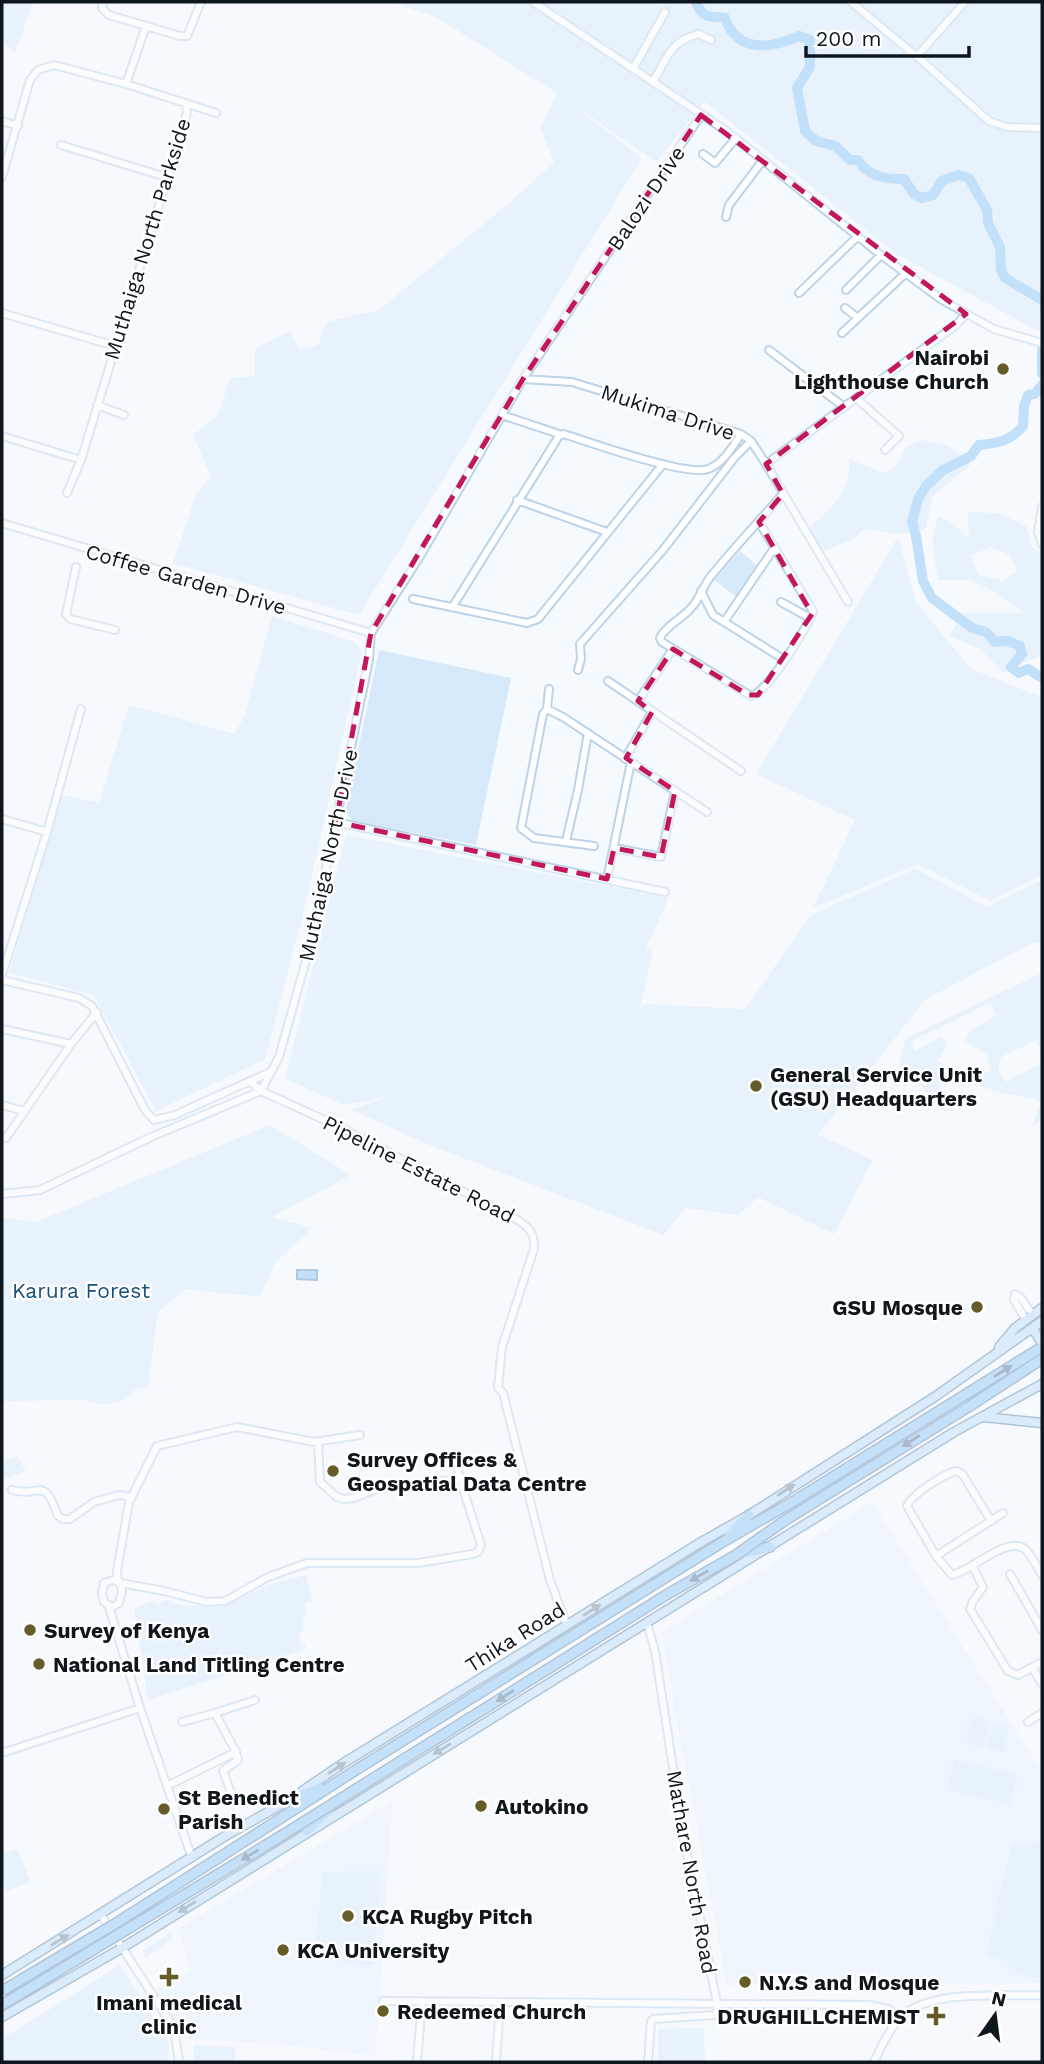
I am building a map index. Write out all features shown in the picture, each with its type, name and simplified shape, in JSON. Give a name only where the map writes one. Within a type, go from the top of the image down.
[{"type":"highway","name":"Thika Road","points":[[2,1991],[113,1925],[334,1783],[726,1540],[794,1501],[1042,1345]]},
{"type":"highway","name":"Thika Road","points":[[2,2005],[666,1595],[736,1555],[784,1521],[1042,1360]]},
{"type":"highway","points":[[726,1540],[749,1515]]},
{"type":"highway","points":[[736,1555],[771,1547]]},
{"type":"highway","points":[[289,1800],[334,1783]]},
{"type":"highway","points":[[307,1831],[337,1799]]},
{"type":"main road","points":[[985,1362],[1029,1317],[1042,1308]]},
{"type":"main road","name":"Thika Road","points":[[2,1975],[749,1515],[1038,1327]]},
{"type":"main road","points":[[1038,1327],[1042,1345]]},
{"type":"main road","points":[[2,2017],[122,1948],[979,1417],[1042,1384]]},
{"type":"main road","points":[[979,1417],[1042,1423]]},
{"type":"street","points":[[103,2],[104,12],[187,36],[201,2]]},
{"type":"street","points":[[533,2],[736,138],[881,255],[966,314],[994,329],[1042,342]]},
{"type":"street","points":[[851,2],[859,4],[994,125],[1042,128]]},
{"type":"street","points":[[917,56],[965,2]]},
{"type":"street","points":[[634,69],[665,12]]},
{"type":"street","points":[[126,84],[146,26]]},
{"type":"street","points":[[653,82],[680,39],[699,34],[712,40]]},
{"type":"street","name":"Muthaiga North Parkside","points":[[2,177],[30,80],[42,68],[54,65],[186,103],[187,113],[81,460],[67,494]]},
{"type":"street","points":[[186,103],[216,113]]},
{"type":"street","name":"Balozi Drive","points":[[372,633],[523,379],[701,114]]},
{"type":"street","points":[[2,121],[18,126]]},
{"type":"street","points":[[704,154],[715,163],[736,138]]},
{"type":"street","points":[[61,145],[166,177]]},
{"type":"street","points":[[726,217],[730,205],[763,160]]},
{"type":"street","points":[[799,293],[858,236]]},
{"type":"street","points":[[846,290],[881,255]]},
{"type":"street","points":[[842,333],[906,273]]},
{"type":"street","points":[[845,308],[858,318]]},
{"type":"street","points":[[2,313],[115,346]]},
{"type":"street","points":[[766,464],[956,325],[966,314]]},
{"type":"street","points":[[769,350],[844,407]]},
{"type":"street","name":"Mukima Drive","points":[[523,379],[572,382],[741,434],[751,441],[766,464],[848,602]]},
{"type":"street","points":[[856,398],[899,436],[885,450]]},
{"type":"street","points":[[97,405],[124,415]]},
{"type":"street","points":[[502,415],[663,464],[706,470],[723,458],[741,434]]},
{"type":"street","points":[[453,606],[556,438],[562,435]]},
{"type":"street","points":[[2,436],[81,460]]},
{"type":"street","points":[[578,670],[581,659],[580,644],[663,550],[735,457],[751,441]]},
{"type":"street","points":[[413,599],[527,623],[538,619],[663,464]]},
{"type":"street","points":[[759,522],[813,611],[785,660],[760,692],[751,696],[662,642],[661,636],[690,610],[709,579],[783,494]]},
{"type":"street","points":[[517,500],[607,532]]},
{"type":"street","points":[[1042,507],[1038,532],[1042,544]]},
{"type":"street","name":"Coffee Garden Drive","points":[[2,523],[372,633]]},
{"type":"street","points":[[724,622],[775,547]]},
{"type":"street","points":[[76,567],[66,614],[70,619],[115,630]]},
{"type":"street","points":[[701,591],[709,610],[785,660]]},
{"type":"street","points":[[781,602],[810,618]]},
{"type":"street","name":"Muthaiga North Drive","points":[[270,1072],[279,1057],[310,946],[369,660],[372,633]]},
{"type":"street","points":[[638,701],[673,649]]},
{"type":"street","points":[[608,681],[741,771]]},
{"type":"street","points":[[549,689],[547,709],[542,714],[522,828],[534,838],[594,846]]},
{"type":"street","points":[[2,975],[47,832],[81,709]]},
{"type":"street","points":[[547,709],[554,711],[707,812]]},
{"type":"street","points":[[607,879],[628,760],[652,712]]},
{"type":"street","points":[[566,841],[580,783],[587,733]]},
{"type":"street","points":[[614,848],[661,857],[675,791]]},
{"type":"street","points":[[2,819],[47,832]]},
{"type":"street","points":[[336,822],[664,892]]},
{"type":"street","points":[[2,981],[88,1002],[97,1012],[145,1110],[154,1120],[175,1115],[270,1072]]},
{"type":"street","points":[[6,1138],[71,1044],[97,1012]]},
{"type":"street","points":[[2,1029],[71,1044]]},
{"type":"street","points":[[2,1194],[40,1189],[150,1137],[261,1091],[270,1072]]},
{"type":"street","points":[[250,1081],[261,1091]]},
{"type":"street","name":"Pipeline Estate Road","points":[[261,1091],[340,1127],[516,1219],[534,1236],[534,1249],[502,1347],[498,1388],[503,1393],[550,1580],[567,1626]]},
{"type":"street","points":[[2,1105],[24,1111]]},
{"type":"street","points":[[114,1620],[122,1591],[117,1581],[117,1571],[125,1513],[157,1446],[237,1427],[318,1442],[360,1435]]},
{"type":"street","points":[[318,1442],[320,1482],[337,1497],[355,1498],[376,1489],[460,1479]]},
{"type":"street","points":[[192,1858],[140,1709],[114,1620],[104,1602],[104,1583],[117,1581],[207,1602],[225,1601],[268,1577],[307,1563],[418,1563],[473,1554],[478,1552],[481,1545],[455,1454]]},
{"type":"street","points":[[991,1521],[960,1472],[948,1473],[911,1498],[907,1506],[936,1556],[952,1575],[973,1567],[1003,1547],[1015,1545],[1027,1551],[1042,1575]]},
{"type":"street","points":[[12,1490],[43,1490],[52,1501],[58,1516],[63,1519],[70,1519],[94,1502],[119,1495],[132,1497]]},
{"type":"street","points":[[936,1556],[1003,1513]]},
{"type":"street","points":[[973,1567],[983,1587],[970,1606],[972,1613],[1011,1674],[1018,1675],[1042,1662]]},
{"type":"street","points":[[1010,1574],[1042,1630]]},
{"type":"street","points":[[109,1607],[118,1603]]},
{"type":"street","name":"Mathare North Road","points":[[647,1623],[655,1651],[684,1839],[717,2003],[714,2015],[653,2019],[649,2024],[648,2062]]},
{"type":"street","points":[[1033,1669],[1042,1684]]},
{"type":"street","points":[[182,1721],[255,1700]]},
{"type":"street","points":[[2,1753],[140,1709]]},
{"type":"street","points":[[215,1713],[238,1760],[223,1771],[234,1801]]},
{"type":"street","points":[[1028,1723],[1042,1713]]},
{"type":"street","points":[[167,1786],[236,1752]]},
{"type":"street","points":[[101,1915],[174,2028],[178,2062]]},
{"type":"street","points":[[874,2062],[888,2034],[900,2018],[936,2000],[1042,1995]]},
{"type":"street","points":[[383,2001],[869,2005],[889,2009],[900,2018]]},
{"type":"street","points":[[417,2062],[422,2002]]},
{"type":"street","points":[[496,2062],[500,2004]]},
{"type":"highlighted area","points":[[701,115],[966,314],[766,464],[783,494],[759,522],[812,614],[758,695],[748,695],[673,649],[638,701],[652,712],[626,758],[675,791],[661,857],[614,848],[607,879],[336,822],[371,633],[523,379]]},
{"type":"shaded area","points":[[872,1502],[1042,1772],[1042,1983],[727,1985],[662,1632]]},
{"type":"shaded area","name":"KCA University","points":[[393,1801],[375,2056],[267,2043],[183,2039],[156,1989],[189,1972],[179,1928]]},
{"type":"green space","points":[[2,2],[33,2],[15,53],[2,41]]},
{"type":"green space","points":[[393,2],[1042,2],[1042,333],[896,254],[705,102],[656,162],[565,99],[642,158],[359,615],[173,563],[196,494],[211,476],[193,435],[218,416],[230,378],[255,376],[255,349],[290,330],[299,350],[318,345],[327,322],[379,310],[508,204],[554,162],[540,128],[557,93],[436,17]]},
{"type":"green space","points":[[922,440],[948,445],[971,464],[932,497],[926,529],[901,534],[864,529],[853,540],[820,552],[806,530],[838,500],[847,482],[849,459],[883,473],[897,465],[906,447]]},
{"type":"green space","points":[[968,512],[998,513],[1026,526],[1032,547],[1042,556],[1042,656],[1004,673],[980,649],[950,636],[962,613],[1024,613],[971,580],[938,580],[932,542],[938,516],[950,521],[969,539]],"holes":[[[991,547],[1010,555],[1017,572],[1002,581],[978,574],[971,555]]]},
{"type":"green space","points":[[898,537],[916,602],[971,669],[1042,697],[1042,875],[990,901],[918,864],[813,908],[855,820],[756,774]]},
{"type":"green space","points":[[740,551],[760,568],[739,599],[714,580]]},
{"type":"green space","points":[[272,616],[355,642],[362,651],[302,919],[265,1059],[156,1111],[94,995],[9,973],[62,795],[99,803],[129,705],[235,734],[245,714]]},
{"type":"green space","points":[[379,650],[511,678],[476,845],[353,821],[345,812]]},
{"type":"green space","points":[[346,835],[669,898],[646,947],[653,952],[640,1008],[645,1004],[745,1009],[811,915],[916,869],[987,907],[1042,880],[1042,942],[1032,943],[925,1000],[818,1135],[873,1160],[834,1234],[758,1197],[739,1215],[686,1208],[663,1235],[432,1146],[351,1110],[390,1096],[343,1105],[285,1078]]},
{"type":"green space","points":[[1042,973],[1042,1054],[1037,1040],[1001,1057],[998,1070],[1006,1082],[1042,1063],[1042,1118],[1032,1129],[1041,1102],[945,1079],[940,1087],[957,1098],[948,1112],[938,1108],[918,1081],[899,1065],[906,1038]],"holes":[[[990,1003],[997,1015],[970,1031],[965,1041],[987,1055],[991,1069],[981,1076],[946,1068],[938,1060],[947,1045],[942,1036],[915,1051],[911,1041]]]},
{"type":"green space","name":"Karura Forest","points":[[270,1125],[351,1175],[272,1217],[312,1228],[274,1264],[260,1297],[186,1289],[158,1312],[148,1387],[136,1389],[123,1400],[105,1405],[82,1400],[2,1401],[2,1218],[36,1222]]},
{"type":"green space","points":[[17,1456],[26,1471],[2,1480],[2,1462]]},
{"type":"green space","points":[[306,1575],[313,1602],[305,1603],[307,1615],[302,1618],[304,1631],[299,1635],[301,1645],[306,1644],[304,1650],[148,1700],[134,1608],[154,1601],[157,1605],[168,1599],[174,1604],[210,1607],[227,1604],[272,1584]]},
{"type":"green space","points":[[973,1717],[989,1721],[983,1747],[966,1743]]},
{"type":"green space","points":[[994,1722],[1010,1726],[1004,1752],[987,1748]]},
{"type":"green space","points":[[954,1760],[1017,1774],[1011,1804],[948,1790]]},
{"type":"green space","points":[[1042,1839],[1042,1978],[1032,1978],[1016,1972],[1004,1960],[986,1955],[1012,1842],[1030,1846]]},
{"type":"green space","points":[[18,1849],[30,1882],[6,1891],[2,1878],[2,1854]]},
{"type":"green space","name":"KCA Rugby Pitch","points":[[381,1871],[372,1965],[314,1959],[323,1872]]},
{"type":"green space","points":[[170,1933],[173,1938],[146,1958],[142,1951]]},
{"type":"green space","points":[[120,1965],[169,2042],[168,2062],[2,2062],[2,2039]]},
{"type":"green space","points":[[704,2028],[705,2062],[658,2062],[658,2029]]},
{"type":"green space","points":[[194,2045],[235,2047],[235,2062],[193,2062]]},
{"type":"water","points":[[297,1270],[317,1270],[317,1280],[297,1279]]},
{"type":"waterway","points":[[696,2],[704,14],[725,18],[730,29],[746,43],[777,44],[799,36],[810,40],[810,67],[797,88],[805,131],[816,141],[835,146],[850,160],[858,160],[872,173],[904,179],[914,194],[922,198],[933,195],[942,181],[958,175],[969,178],[987,210],[988,223],[1000,247],[1001,270],[1005,278],[1042,300]]},
{"type":"waterway","points":[[1042,350],[1042,374]]},
{"type":"waterway","points":[[1042,385],[1035,394],[1028,395],[1024,406],[1023,426],[1014,435],[979,445],[971,456],[943,470],[926,486],[918,499],[912,522],[923,581],[932,598],[972,628],[986,632],[995,642],[1007,641],[1020,646],[1022,654],[1011,667],[1019,673],[1028,669],[1042,678]]},
{"type":"place","name":"Nairobi Lighthouse Church","points":[[1003,369]]},
{"type":"place","name":"General Service Unit (GSU) Headquarters","points":[[756,1086]]},
{"type":"place","name":"GSU Mosque","points":[[977,1307]]},
{"type":"place","name":"Survey Offices & Geospatial Data Centre","points":[[333,1471]]},
{"type":"place","name":"Survey of Kenya","points":[[30,1630]]},
{"type":"place","name":"National Land Titling Centre","points":[[39,1664]]},
{"type":"place","name":"Autokino","points":[[481,1806]]},
{"type":"place","name":"St Benedict Parish","points":[[164,1809]]},
{"type":"place","name":"KCA Rugby Pitch","points":[[348,1916]]},
{"type":"place","name":"KCA University","points":[[283,1950]]},
{"type":"place","name":"Imani medical clinic","points":[[169,1977]]},
{"type":"place","name":"N.Y.S and Mosque","points":[[745,1982]]},
{"type":"place","name":"Redeemed Church","points":[[383,2011]]},
{"type":"place","name":"DRUGHILLCHEMIST","points":[[936,2016]]}]
